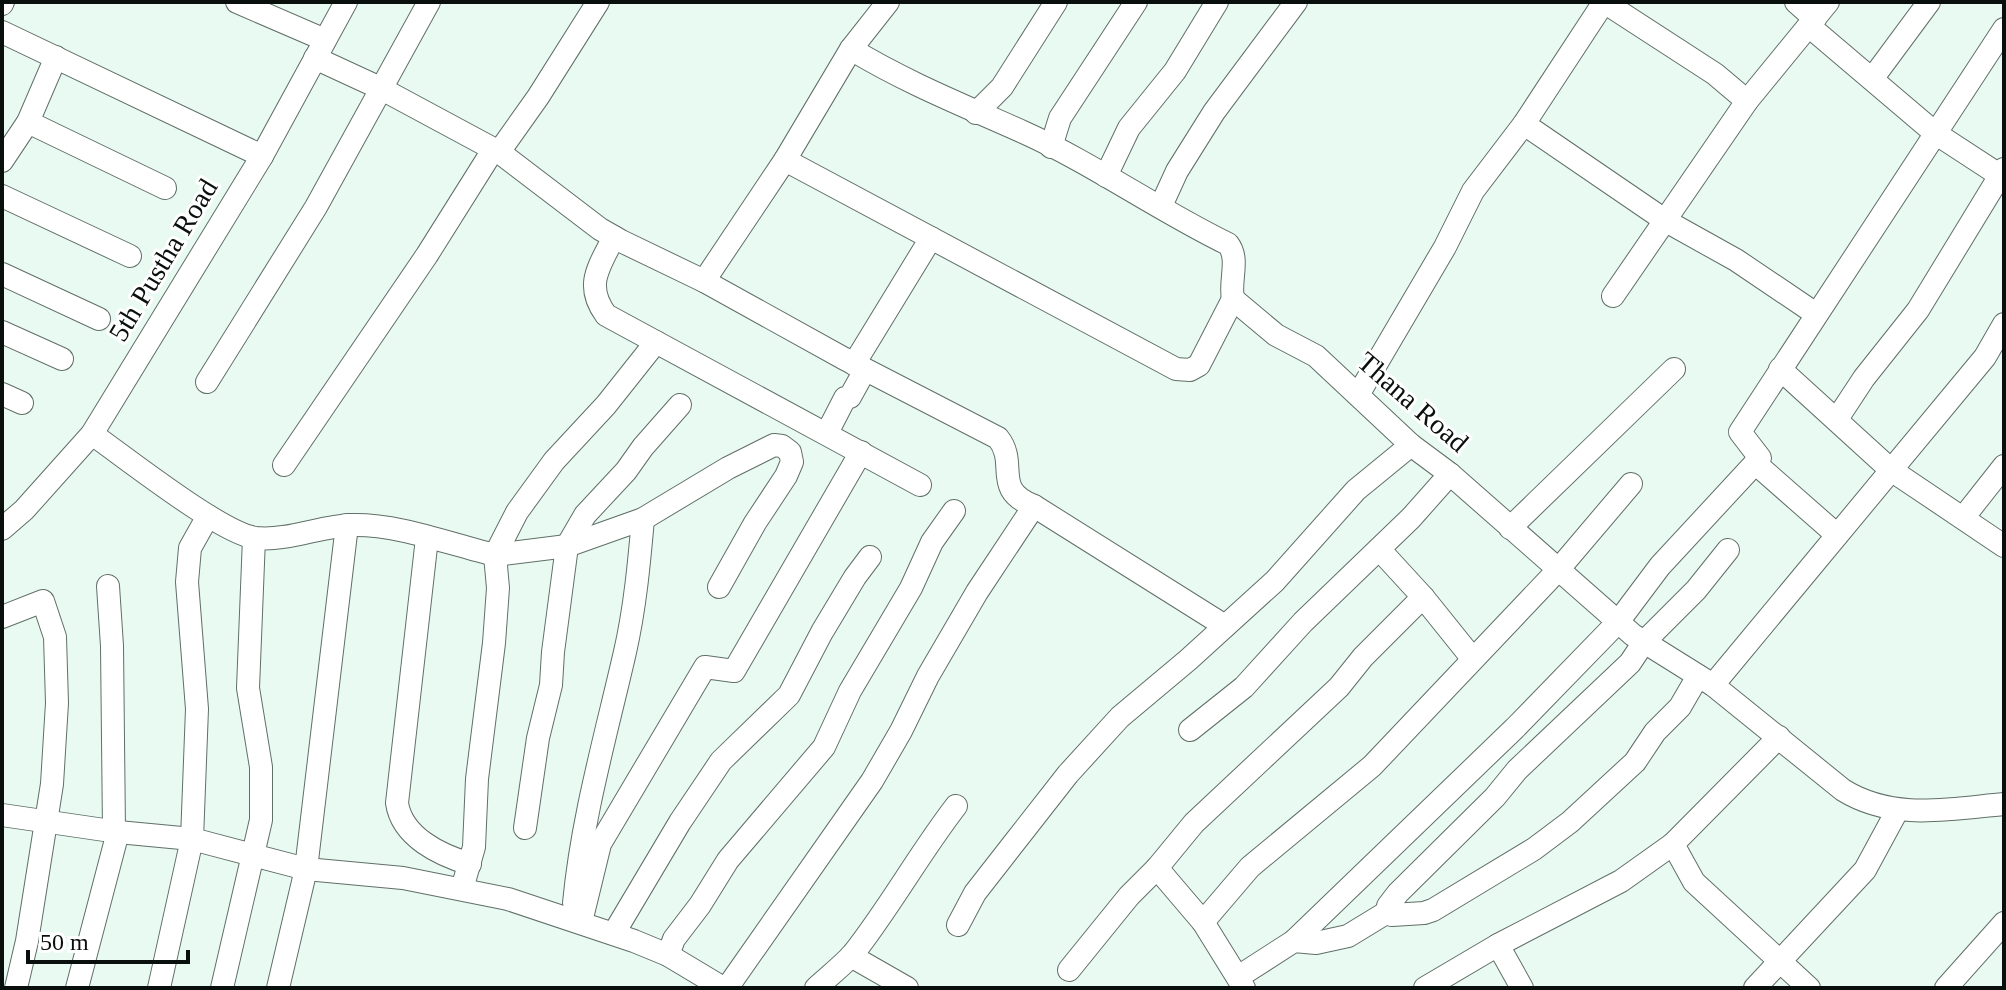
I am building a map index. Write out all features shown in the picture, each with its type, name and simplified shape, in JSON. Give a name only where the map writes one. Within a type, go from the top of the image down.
[{"type":"street","points":[[237,2],[320,49],[380,88],[496,151],[614,237],[704,281],[998,438],[1003,445],[1013,495],[1225,626]]},
{"type":"street","name":"5th Pustha Road","points":[[2,529],[24,510],[92,434],[262,156],[346,2]]},
{"type":"street","points":[[207,382],[316,207],[429,2]]},
{"type":"street","points":[[284,465],[496,151],[538,97],[598,2]]},
{"type":"street","points":[[704,281],[785,160],[851,49],[888,2]]},
{"type":"street","points":[[976,113],[1002,87],[1056,2]]},
{"type":"street","points":[[1051,147],[1060,118],[1136,2]]},
{"type":"street","points":[[1106,176],[1129,128],[1175,71],[1217,2]]},
{"type":"street","points":[[1161,206],[1177,171],[1214,112],[1296,2]]},
{"type":"street","points":[[1358,395],[1433,269],[1473,191],[1524,124],[1604,2],[1715,74],[1747,101]]},
{"type":"street","points":[[1796,2],[1817,16],[1872,79],[1935,133],[2002,175],[1918,310],[1864,378],[1837,419]]},
{"type":"street","points":[[1872,79],[1929,2]]},
{"type":"street","points":[[1613,296],[1747,101],[1817,16]]},
{"type":"street","points":[[1157,868],[1203,922],[1241,982],[1294,941],[1515,728],[1618,622],[1660,566],[1760,458],[1740,432],[2004,29]]},
{"type":"street","points":[[2,32],[262,156]]},
{"type":"street","points":[[785,160],[1176,369],[1190,370],[1199,365],[1233,299],[1230,286],[1234,262],[1228,244],[1051,147],[976,113],[851,49]]},
{"type":"street","points":[[2,161],[28,122],[56,57]]},
{"type":"street","points":[[28,122],[165,188]]},
{"type":"street","points":[[1524,124],[1666,221],[1736,260],[1816,314]]},
{"type":"street","points":[[2,196],[130,256]]},
{"type":"street","points":[[614,237],[597,269],[594,286],[596,302],[606,315],[920,485]]},
{"type":"street","points":[[827,433],[845,398],[850,397],[860,367],[931,238]]},
{"type":"street","points":[[2,274],[99,319]]},
{"type":"street","name":"Thana Road","points":[[1233,299],[1276,335],[1316,356],[1411,445],[1450,474],[1618,622],[1706,680],[1858,800],[1897,811],[2004,804]]},
{"type":"street","points":[[1389,911],[1392,915],[1400,916],[1433,910],[1534,849],[1635,762],[1655,732],[1837,535],[1985,357],[2004,324]]},
{"type":"street","points":[[2,332],[62,359]]},
{"type":"street","points":[[462,889],[474,847],[477,779],[498,588],[495,555],[517,512],[554,461],[606,405],[656,342]]},
{"type":"street","points":[[1510,528],[1674,369]]},
{"type":"street","points":[[1780,369],[1891,470],[2004,546]]},
{"type":"street","points":[[525,828],[538,738],[551,685],[567,546],[585,515],[680,405]]},
{"type":"street","points":[[92,434],[208,516],[254,538],[293,536],[347,525],[395,530],[495,555],[567,546],[643,519],[728,468],[774,445],[782,446],[790,452],[792,462],[786,476],[719,587]]},
{"type":"street","points":[[958,925],[975,893],[1068,774],[1120,717],[1275,581],[1356,490],[1411,445]]},
{"type":"street","points":[[577,920],[600,844],[705,667],[734,671],[861,452]]},
{"type":"street","points":[[1755,463],[1837,535]]},
{"type":"street","points":[[1963,518],[2004,466]]},
{"type":"street","points":[[1190,730],[1244,687],[1303,622],[1379,549],[1450,474]]},
{"type":"street","points":[[1203,922],[1250,867],[1372,766],[1558,570],[1631,484]]},
{"type":"street","points":[[2,815],[116,832],[192,839],[306,869],[403,878],[508,899],[577,920],[668,955],[725,988],[872,781],[977,592],[1034,506]]},
{"type":"street","points":[[668,955],[674,939],[748,834],[824,747],[850,691],[911,588],[932,542],[954,511]]},
{"type":"street","points":[[159,988],[192,839],[197,709],[187,582],[190,548],[208,516]]},
{"type":"street","points":[[577,920],[578,868],[604,735],[625,653],[638,578],[643,519]]},
{"type":"street","points":[[278,988],[306,869],[347,525]]},
{"type":"street","points":[[222,988],[260,832],[261,767],[248,688],[254,538]]},
{"type":"street","points":[[427,538],[397,803],[399,816],[406,827],[433,850],[470,864]]},
{"type":"street","points":[[1379,549],[1472,658]]},
{"type":"street","points":[[1294,941],[1316,943],[1348,936],[1389,911],[1391,901],[1426,863],[1495,797],[1517,770],[1630,663],[1644,642],[1696,590],[1728,550]]},
{"type":"street","points":[[614,933],[680,822],[721,761],[789,695],[822,632],[870,557]]},
{"type":"street","points":[[77,988],[116,832],[108,586]]},
{"type":"street","points":[[1069,970],[1194,823],[1339,687],[1363,657],[1423,597]]},
{"type":"street","points":[[2,617],[43,601],[55,637],[57,703],[46,821],[27,941],[16,988]]},
{"type":"street","points":[[1425,988],[1498,945],[1621,881],[1673,844],[1779,737]]},
{"type":"street","points":[[816,988],[851,956],[956,806]]},
{"type":"street","points":[[1755,988],[1865,870],[1897,811]]},
{"type":"street","points":[[1673,844],[1694,882],[1809,988]]},
{"type":"street","points":[[1946,988],[2004,923]]},
{"type":"street","points":[[1498,945],[1522,988]]},
{"type":"street","points":[[851,956],[907,988]]}]
